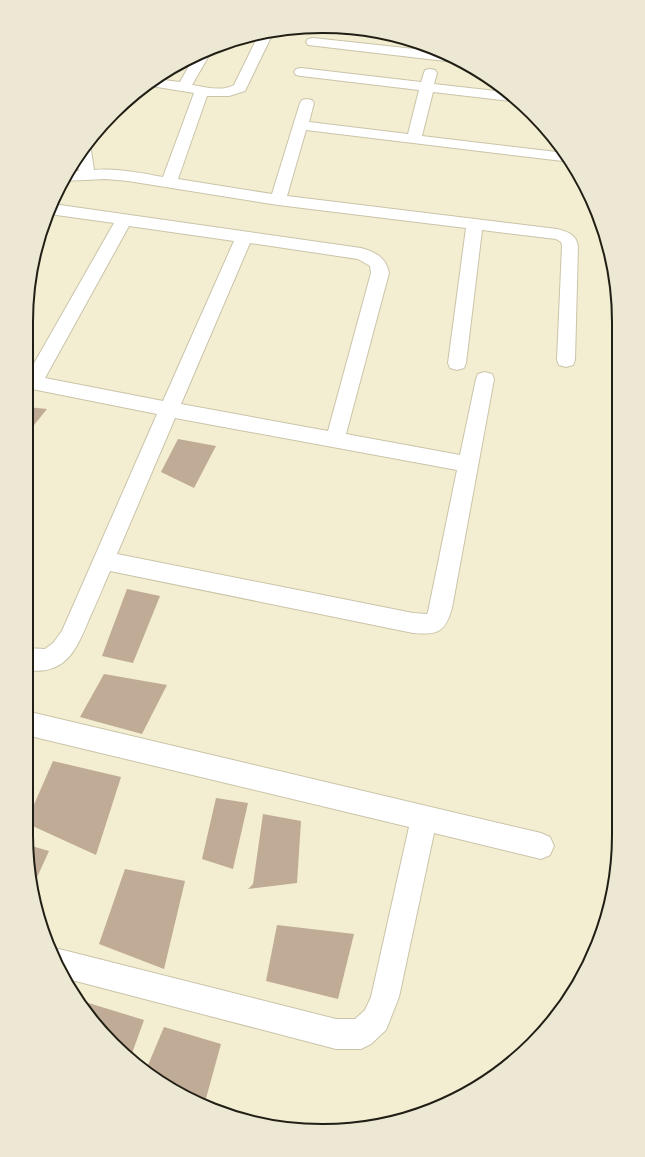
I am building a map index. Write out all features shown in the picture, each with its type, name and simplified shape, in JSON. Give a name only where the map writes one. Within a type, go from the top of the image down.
[{"type":"street","points":[[160,83],[202,90],[232,92],[240,88],[263,40]]},
{"type":"street","points":[[313,42],[433,56],[414,139]]},
{"type":"street","points":[[184,87],[199,61]]},
{"type":"street","points":[[301,72],[502,96]]},
{"type":"street","points":[[169,182],[202,90]]},
{"type":"street","points":[[278,200],[307,103]]},
{"type":"street","points":[[300,125],[414,139],[552,150],[556,152]]},
{"type":"street","points":[[84,159],[87,175]]},
{"type":"street","points":[[73,176],[106,174],[169,182],[278,200],[557,234],[569,240],[566,360]]},
{"type":"street","points":[[56,210],[361,254],[374,258],[379,265],[380,274],[335,440]]},
{"type":"street","points":[[33,377],[124,220]]},
{"type":"street","points":[[457,363],[475,224]]},
{"type":"street","points":[[33,660],[46,661],[62,651],[70,638],[244,237]]},
{"type":"street","points":[[104,561],[413,623],[431,624],[438,618],[441,608],[485,379]]},
{"type":"street","points":[[33,383],[468,464]]},
{"type":"street","points":[[33,725],[542,846]]},
{"type":"street","points":[[64,964],[336,1034],[361,1034],[376,1020],[385,996],[424,818]]},
{"type":"building","points":[[33,408],[47,409],[33,426]]},
{"type":"building","points":[[178,439],[216,446],[194,488],[161,472]]},
{"type":"building","points":[[127,589],[160,596],[133,663],[102,656]]},
{"type":"building","points":[[104,674],[167,685],[142,734],[80,717]]},
{"type":"building","points":[[53,761],[121,777],[96,855],[33,826],[33,807]]},
{"type":"building","points":[[216,798],[248,803],[233,869],[202,859]]},
{"type":"building","points":[[263,814],[301,821],[297,883],[248,889],[253,884]]},
{"type":"building","points":[[34,847],[49,851],[36,879]]},
{"type":"building","points":[[125,869],[185,881],[164,969],[99,944]]},
{"type":"building","points":[[277,925],[354,934],[338,999],[266,981]]},
{"type":"building","points":[[87,1003],[144,1020],[132,1052],[105,1025]]},
{"type":"building","points":[[164,1027],[221,1044],[206,1099],[178,1085],[148,1065]]}]
